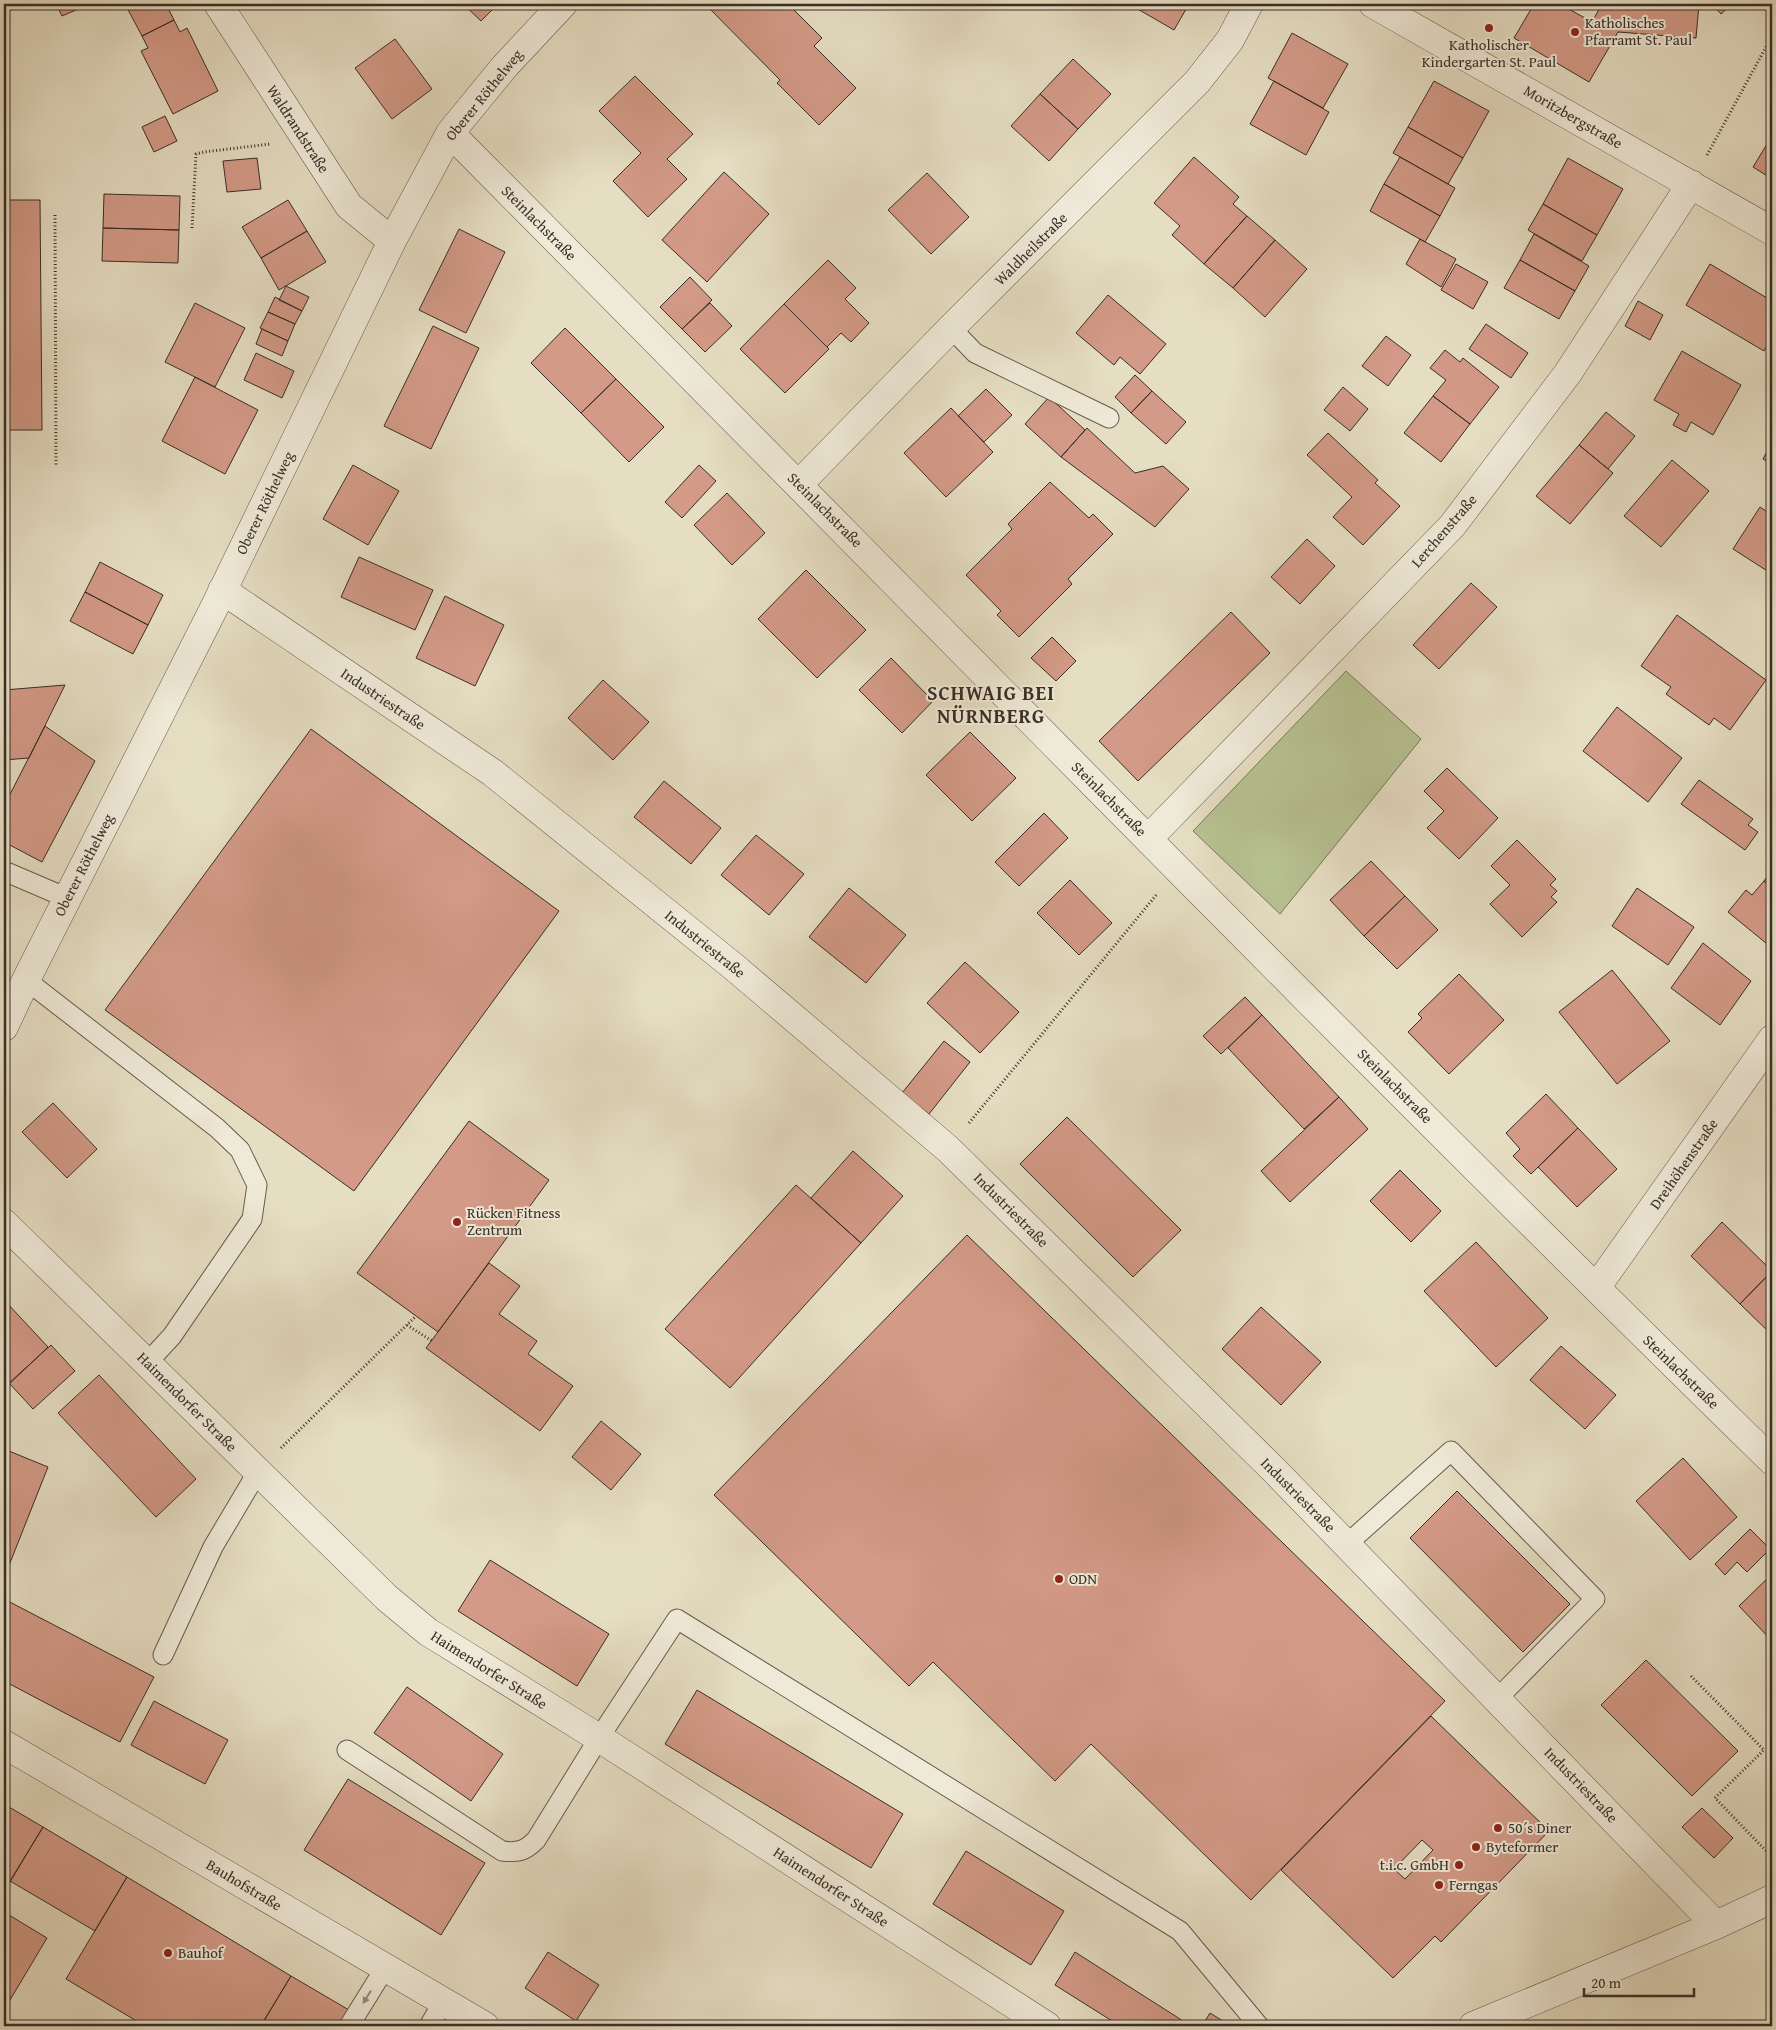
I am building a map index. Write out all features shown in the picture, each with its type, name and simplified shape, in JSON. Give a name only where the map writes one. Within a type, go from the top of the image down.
[{"type":"street","name":"Waldrandstraße","points":[[218,4],[349,206],[392,241]]},
{"type":"street","name":"Oberer Röthelweg","points":[[4,1027],[222,590],[392,241],[450,133],[505,66],[563,4]]},
{"type":"street","name":"Waldheilstraße","points":[[799,484],[951,328],[1197,82],[1230,40],[1249,4]]},
{"type":"street","name":"Moritzbergstraße","points":[[1374,4],[1772,231]]},
{"type":"street","name":"Steinlachstraße","points":[[450,133],[1148,839],[1596,1288],[1772,1461]]},
{"type":"street","name":"Lerchenstraße","points":[[1148,839],[1452,526],[1568,373],[1691,184]]},
{"type":"street","name":"Industriestraße","points":[[222,590],[493,773],[734,967],[948,1149],[1275,1471],[1716,1925]]},
{"type":"street","name":"Dreihöhenstraße","points":[[1596,1288],[1772,1039]]},
{"type":"street","name":"Haimendorfer Straße","points":[[4,1223],[387,1598],[428,1632],[599,1738],[1046,2026]]},
{"type":"street","name":"Bauhofstraße","points":[[4,1744],[485,2026]]},
{"type":"street","points":[[1474,2026],[1716,1925],[1772,1899]]},
{"type":"lane","points":[[951,328],[975,353],[1109,418]]},
{"type":"lane","points":[[4,871],[67,898]]},
{"type":"lane","points":[[26,980],[217,1128],[240,1150],[257,1185],[252,1219],[172,1336],[147,1363]]},
{"type":"lane","points":[[1346,1544],[1451,1451],[1595,1599],[1497,1699]]},
{"type":"lane","points":[[163,1655],[213,1547],[258,1471]]},
{"type":"lane","points":[[347,1750],[502,1851],[514,1853],[525,1850],[536,1840],[599,1738],[678,1619],[1180,1931],[1260,2026]]},
{"type":"lane","points":[[349,2026],[385,1968]]},
{"type":"lane","points":[[429,2026],[443,2002]]},
{"type":"path","points":[[1691,184],[1772,36]]},
{"type":"path","points":[[192,228],[196,154],[305,139]]},
{"type":"path","points":[[55,214],[56,465]]},
{"type":"path","points":[[948,1149],[1178,868]]},
{"type":"path","points":[[258,1471],[416,1316]]},
{"type":"path","points":[[407,1324],[432,1341]]},
{"type":"path","points":[[1691,1676],[1764,1750],[1715,1798],[1772,1857]]},
{"type":"green space","points":[[1346,671],[1421,739],[1280,914],[1193,831]]},
{"type":"building","points":[[56,4],[82,4],[83,7],[62,16]]},
{"type":"building","points":[[125,4],[166,4],[174,20],[142,36]]},
{"type":"building","points":[[463,4],[498,4],[481,21]]},
{"type":"building","points":[[705,4],[788,4],[822,38],[814,46],[856,88],[819,125],[777,83],[780,80]]},
{"type":"building","points":[[1129,4],[1189,4],[1174,30]]},
{"type":"building","points":[[1534,4],[1560,4],[1592,22],[1602,4],[1699,4],[1696,38],[1618,32],[1589,82],[1514,38]]},
{"type":"building","points":[[1697,4],[1732,4],[1721,14],[1713,5]]},
{"type":"building","points":[[174,20],[180,32],[187,28],[218,91],[173,114],[141,51],[148,48],[142,36]]},
{"type":"building","points":[[1292,33],[1348,64],[1323,108],[1268,78]]},
{"type":"building","points":[[395,39],[432,89],[392,119],[355,68]]},
{"type":"building","points":[[1073,59],[1111,94],[1078,129],[1040,94]]},
{"type":"building","points":[[635,76],[693,134],[667,159],[687,179],[648,217],[613,181],[641,153],[599,111]]},
{"type":"building","points":[[1274,81],[1329,112],[1306,155],[1250,124]]},
{"type":"building","points":[[1434,81],[1489,111],[1463,158],[1408,127]]},
{"type":"building","points":[[1040,94],[1078,129],[1049,161],[1011,126]]},
{"type":"building","points":[[165,116],[177,141],[154,152],[142,127]]},
{"type":"building","points":[[1408,127],[1463,158],[1448,184],[1393,153]]},
{"type":"building","points":[[1772,136],[1772,179],[1753,167]]},
{"type":"building","points":[[1194,157],[1239,197],[1233,204],[1247,216],[1204,264],[1172,235],[1180,226],[1154,203]]},
{"type":"building","points":[[1400,157],[1455,188],[1440,216],[1384,184]]},
{"type":"building","points":[[257,158],[261,189],[227,192],[223,161]]},
{"type":"building","points":[[1568,158],[1623,189],[1597,235],[1543,204]]},
{"type":"building","points":[[724,172],[769,214],[707,282],[662,240]]},
{"type":"building","points":[[927,173],[969,217],[931,254],[888,210]]},
{"type":"building","points":[[1384,184],[1440,216],[1425,242],[1370,211]]},
{"type":"building","points":[[104,194],[180,196],[179,230],[103,228]]},
{"type":"building","points":[[4,200],[40,200],[42,430],[4,430]]},
{"type":"building","points":[[288,200],[307,231],[261,258],[242,227]]},
{"type":"building","points":[[1543,204],[1597,235],[1582,261],[1528,230]]},
{"type":"building","points":[[1247,216],[1275,240],[1233,288],[1204,264]]},
{"type":"building","points":[[103,228],[179,230],[178,263],[102,261]]},
{"type":"building","points":[[459,229],[505,252],[466,333],[419,310]]},
{"type":"building","points":[[307,231],[326,262],[279,290],[261,258]]},
{"type":"building","points":[[1534,234],[1589,266],[1575,291],[1520,260]]},
{"type":"building","points":[[1420,239],[1456,259],[1441,287],[1406,264]]},
{"type":"building","points":[[1275,240],[1307,269],[1265,317],[1233,288]]},
{"type":"building","points":[[828,260],[856,288],[845,299],[869,323],[851,342],[841,333],[827,347],[784,304]]},
{"type":"building","points":[[1520,260],[1575,291],[1559,319],[1504,288]]},
{"type":"building","points":[[1456,264],[1488,282],[1473,309],[1441,290]]},
{"type":"building","points":[[1710,264],[1772,301],[1772,336],[1764,351],[1686,305]]},
{"type":"building","points":[[690,277],[712,300],[682,329],[660,307]]},
{"type":"building","points":[[286,286],[309,297],[302,311],[279,300]]},
{"type":"building","points":[[1108,295],[1166,344],[1140,374],[1120,357],[1114,365],[1076,333]]},
{"type":"building","points":[[275,297],[302,311],[295,324],[268,312]]},
{"type":"building","points":[[1638,301],[1663,315],[1650,340],[1625,326]]},
{"type":"building","points":[[195,303],[245,328],[215,387],[165,362]]},
{"type":"building","points":[[710,303],[732,326],[705,352],[682,329]]},
{"type":"building","points":[[784,304],[829,349],[785,393],[740,349]]},
{"type":"building","points":[[268,312],[295,324],[288,341],[260,328]]},
{"type":"building","points":[[1486,324],[1528,353],[1511,378],[1469,349]]},
{"type":"building","points":[[433,326],[479,348],[431,449],[384,426]]},
{"type":"building","points":[[565,328],[616,379],[581,413],[531,363]]},
{"type":"building","points":[[262,329],[288,341],[282,356],[256,344]]},
{"type":"building","points":[[1386,336],[1411,355],[1388,386],[1362,366]]},
{"type":"building","points":[[1445,350],[1460,362],[1463,358],[1499,387],[1470,424],[1433,396],[1446,380],[1430,368]]},
{"type":"building","points":[[1682,351],[1741,385],[1713,435],[1691,422],[1686,432],[1673,425],[1679,414],[1654,400]]},
{"type":"building","points":[[256,353],[294,371],[282,398],[244,380]]},
{"type":"building","points":[[1135,375],[1152,391],[1131,413],[1115,397]]},
{"type":"building","points":[[195,377],[258,410],[225,474],[162,441]]},
{"type":"building","points":[[616,379],[664,427],[629,462],[581,413]]},
{"type":"building","points":[[1343,387],[1368,409],[1350,431],[1324,410]]},
{"type":"building","points":[[986,389],[1012,415],[984,442],[958,416]]},
{"type":"building","points":[[1152,391],[1186,422],[1166,444],[1131,413]]},
{"type":"building","points":[[1433,396],[1470,424],[1441,462],[1404,433]]},
{"type":"building","points":[[1049,397],[1085,430],[1061,457],[1025,424]]},
{"type":"building","points":[[951,408],[993,452],[946,497],[904,453]]},
{"type":"building","points":[[1606,412],[1635,436],[1608,469],[1579,445]]},
{"type":"building","points":[[1087,428],[1135,473],[1163,466],[1189,489],[1155,527],[1061,457]]},
{"type":"building","points":[[1328,433],[1378,480],[1375,483],[1400,506],[1363,545],[1333,517],[1352,497],[1307,455]]},
{"type":"building","points":[[1772,442],[1772,464],[1763,459]]},
{"type":"building","points":[[1579,445],[1613,473],[1570,524],[1536,496]]},
{"type":"building","points":[[1672,460],[1709,491],[1661,547],[1624,516]]},
{"type":"building","points":[[353,465],[399,491],[368,545],[323,519]]},
{"type":"building","points":[[699,465],[716,481],[682,518],[665,502]]},
{"type":"building","points":[[1050,482],[1089,518],[1093,514],[1113,534],[1068,579],[1072,584],[1019,637],[997,615],[1001,611],[966,575],[1012,529],[1008,524]]},
{"type":"building","points":[[727,493],[765,533],[732,565],[694,525]]},
{"type":"building","points":[[1760,507],[1772,515],[1772,574],[1733,549]]},
{"type":"building","points":[[1307,539],[1335,566],[1300,604],[1271,577]]},
{"type":"building","points":[[359,557],[433,590],[415,630],[341,597]]},
{"type":"building","points":[[100,562],[163,595],[148,625],[85,592]]},
{"type":"building","points":[[806,570],[866,630],[817,678],[758,619]]},
{"type":"building","points":[[1471,583],[1497,607],[1439,669],[1413,645]]},
{"type":"building","points":[[85,592],[148,625],[133,654],[70,621]]},
{"type":"building","points":[[445,596],[504,625],[475,686],[416,658]]},
{"type":"building","points":[[1231,612],[1270,653],[1138,781],[1099,741]]},
{"type":"building","points":[[1677,615],[1766,680],[1730,730],[1714,718],[1709,725],[1666,694],[1671,687],[1641,666]]},
{"type":"building","points":[[1052,637],[1076,661],[1056,681],[1031,658]]},
{"type":"building","points":[[891,658],[933,701],[902,733],[859,690]]},
{"type":"building","points":[[603,680],[649,722],[613,760],[568,718]]},
{"type":"building","points":[[65,685],[29,758],[4,760],[4,690]]},
{"type":"building","points":[[1617,707],[1682,758],[1648,802],[1583,751]]},
{"type":"building","points":[[45,726],[95,761],[42,862],[4,842],[4,806]]},
{"type":"building","points":[[311,729],[559,911],[354,1191],[105,1010]]},
{"type":"building","points":[[970,732],[1016,778],[972,821],[926,775]]},
{"type":"building","points":[[1447,768],[1498,818],[1459,859],[1427,828],[1444,811],[1424,791]]},
{"type":"building","points":[[1699,780],[1753,819],[1748,825],[1758,832],[1745,850],[1681,804]]},
{"type":"building","points":[[664,781],[721,828],[691,864],[634,817]]},
{"type":"building","points":[[1044,813],[1068,838],[1019,886],[995,862]]},
{"type":"building","points":[[756,835],[804,874],[769,915],[721,875]]},
{"type":"building","points":[[1517,840],[1556,879],[1550,885],[1557,891],[1551,897],[1557,902],[1522,937],[1490,904],[1510,885],[1491,866]]},
{"type":"building","points":[[1371,861],[1405,896],[1364,936],[1330,900]]},
{"type":"building","points":[[1772,870],[1772,888],[1764,881]]},
{"type":"building","points":[[1070,880],[1112,923],[1079,955],[1037,913]]},
{"type":"building","points":[[1764,881],[1772,888],[1772,948],[1728,912],[1746,890],[1752,895]]},
{"type":"building","points":[[849,888],[906,935],[866,983],[809,937]]},
{"type":"building","points":[[1637,888],[1694,927],[1668,965],[1612,926]]},
{"type":"building","points":[[1405,896],[1438,930],[1397,969],[1364,936]]},
{"type":"building","points":[[1703,943],[1751,981],[1720,1025],[1671,988]]},
{"type":"building","points":[[965,962],[1019,1012],[980,1053],[927,1003]]},
{"type":"building","points":[[1612,970],[1670,1041],[1617,1084],[1559,1012]]},
{"type":"building","points":[[1459,974],[1504,1020],[1449,1074],[1408,1032],[1422,1018],[1418,1014]]},
{"type":"building","points":[[1245,997],[1262,1015],[1221,1054],[1203,1036]]},
{"type":"building","points":[[1262,1015],[1339,1097],[1304,1129],[1228,1048]]},
{"type":"building","points":[[944,1041],[970,1062],[929,1114],[902,1093]]},
{"type":"building","points":[[1546,1094],[1578,1128],[1531,1174],[1513,1156],[1520,1149],[1506,1133]]},
{"type":"building","points":[[1339,1097],[1368,1129],[1290,1202],[1261,1171]]},
{"type":"building","points":[[53,1103],[97,1149],[67,1178],[22,1132]]},
{"type":"building","points":[[1067,1117],[1181,1230],[1133,1277],[1020,1164]]},
{"type":"building","name":"Rücken Fitness Zentrum","points":[[469,1121],[549,1180],[438,1332],[357,1273]]},
{"type":"building","points":[[1578,1128],[1617,1169],[1577,1207],[1538,1167]]},
{"type":"building","points":[[853,1151],[903,1196],[861,1243],[811,1198]]},
{"type":"building","points":[[1400,1170],[1441,1211],[1411,1242],[1370,1201]]},
{"type":"building","points":[[796,1185],[861,1243],[730,1388],[665,1329]]},
{"type":"building","points":[[1722,1222],[1772,1271],[1740,1304],[1691,1256]]},
{"type":"building","name":"ODN","points":[[967,1235],[1445,1701],[1251,1900],[1091,1744],[1055,1781],[933,1662],[909,1686],[714,1495]]},
{"type":"building","points":[[1476,1242],[1548,1318],[1496,1367],[1424,1291]]},
{"type":"building","points":[[489,1263],[520,1286],[499,1314],[537,1341],[528,1354],[573,1386],[540,1431],[426,1348]]},
{"type":"building","points":[[1772,1271],[1772,1335],[1740,1304]]},
{"type":"building","points":[[6,1302],[48,1347],[4,1389],[4,1304]]},
{"type":"building","points":[[1261,1307],[1321,1362],[1281,1405],[1222,1349]]},
{"type":"building","points":[[51,1345],[75,1371],[33,1409],[9,1383]]},
{"type":"building","points":[[1561,1346],[1616,1395],[1585,1429],[1530,1380]]},
{"type":"building","points":[[99,1375],[196,1479],[156,1517],[58,1413]]},
{"type":"building","points":[[601,1421],[641,1454],[611,1490],[572,1457]]},
{"type":"building","points":[[4,1449],[48,1467],[4,1578]]},
{"type":"building","points":[[1683,1458],[1737,1517],[1690,1560],[1636,1501]]},
{"type":"building","points":[[1457,1491],[1570,1604],[1523,1652],[1410,1538]]},
{"type":"building","points":[[1750,1529],[1770,1549],[1747,1572],[1737,1562],[1725,1575],[1715,1564]]},
{"type":"building","points":[[490,1560],[609,1634],[577,1686],[458,1611]]},
{"type":"building","points":[[1772,1574],[1772,1641],[1739,1606]]},
{"type":"building","points":[[4,1599],[154,1677],[120,1742],[4,1681]]},
{"type":"building","points":[[1646,1660],[1738,1751],[1692,1796],[1601,1705]]},
{"type":"building","points":[[407,1687],[503,1754],[471,1801],[374,1733]]},
{"type":"building","points":[[697,1690],[903,1814],[871,1868],[665,1744]]},
{"type":"building","points":[[154,1701],[228,1740],[205,1784],[131,1745]]},
{"type":"building","points":[[1431,1716],[1549,1831],[1441,1942],[1435,1936],[1393,1978],[1281,1870]],"holes":[[[1422,1840],[1433,1850],[1405,1879],[1394,1869]]]},
{"type":"building","points":[[348,1779],[485,1863],[441,1935],[304,1850]]},
{"type":"building","points":[[4,1804],[43,1827],[4,1892]]},
{"type":"building","points":[[1702,1808],[1733,1838],[1714,1858],[1682,1827]]},
{"type":"building","points":[[43,1827],[127,1877],[95,1931],[10,1881]]},
{"type":"building","points":[[966,1851],[1064,1911],[1031,1965],[933,1904]]},
{"type":"building","name":"Bauhof","points":[[127,1877],[291,1976],[261,2026],[145,2026],[66,1979]]},
{"type":"building","points":[[4,1912],[47,1938],[4,2010]]},
{"type":"building","points":[[548,1952],[599,1985],[576,2021],[525,1988]]},
{"type":"building","points":[[1075,1952],[1191,2026],[1120,2026],[1055,1985]]},
{"type":"building","points":[[291,1976],[349,2010],[339,2026],[270,2026],[263,2022]]},
{"type":"building","points":[[1210,2013],[1231,2026],[1202,2026]]},
{"type":"place","name":"Katholischer Kindergarten St. Paul","points":[[1489,28]]},
{"type":"place","name":"Katholisches Pfarramt St. Paul","points":[[1575,32]]},
{"type":"place","name":"Rücken Fitness Zentrum","points":[[457,1222]]},
{"type":"place","name":"ODN","points":[[1059,1579]]},
{"type":"place","name":"50´s Diner","points":[[1498,1828]]},
{"type":"place","name":"Byteformer","points":[[1476,1847]]},
{"type":"place","name":"t.i.c. GmbH","points":[[1459,1865]]},
{"type":"place","name":"Ferngas","points":[[1439,1885]]},
{"type":"place","name":"Bauhof","points":[[168,1953]]},
{"type":"district","name":"SCHWAIG BEI NÜRNBERG","points":[[991,704]]}]
